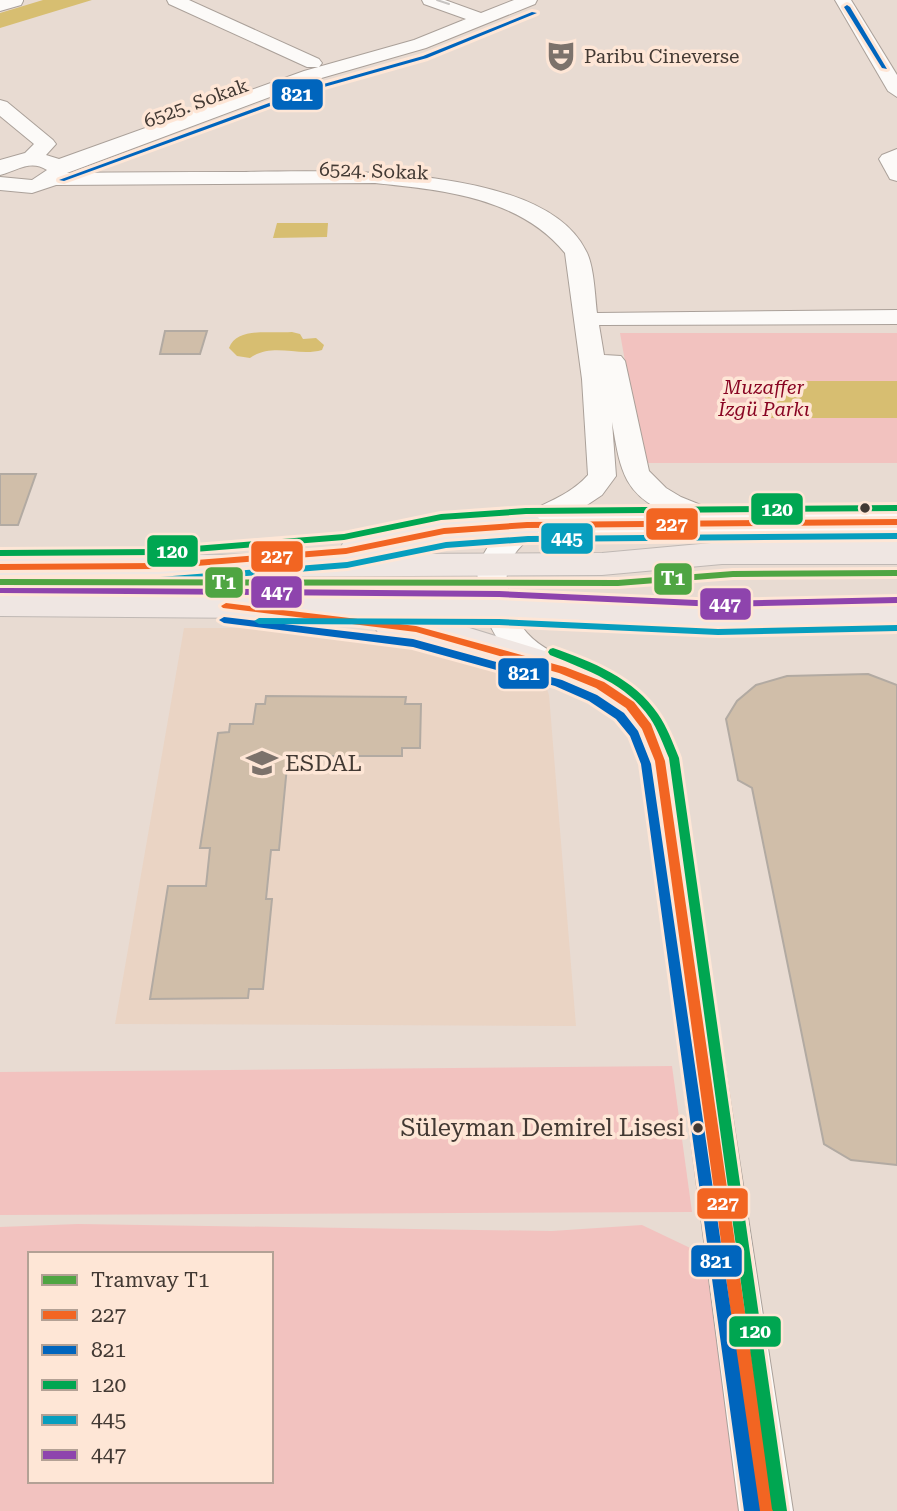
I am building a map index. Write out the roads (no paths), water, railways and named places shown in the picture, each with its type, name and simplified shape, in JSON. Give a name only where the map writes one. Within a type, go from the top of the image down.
[{"type":"main road","points":[[159,566],[346,551],[444,531],[527,525]]},
{"type":"main road","points":[[0,567],[602,564],[722,553],[897,553]]},
{"type":"main road","points":[[0,604],[499,608],[718,618],[897,614]]},
{"type":"main road","points":[[226,606],[381,623],[463,639],[548,665]]},
{"type":"street","points":[[175,0],[313,62]]},
{"type":"street","points":[[430,0],[475,17]]},
{"type":"street","name":"6525. Sokak","points":[[47,167],[299,79],[420,44],[511,0]]},
{"type":"street","name":"6525. Sokak","points":[[47,167],[313,62],[407,38],[529,0]]},
{"type":"street","points":[[843,0],[897,91]]},
{"type":"street","points":[[859,0],[897,61]]},
{"type":"street","points":[[0,106],[46,144],[47,167]]},
{"type":"street","points":[[897,155],[889,159],[897,175]]},
{"type":"street","points":[[4,181],[47,167]]},
{"type":"street","points":[[4,181],[47,167]]},
{"type":"street","name":"6524. Sokak","points":[[47,167],[384,168],[429,171],[498,186],[562,212],[580,229],[592,248],[636,474],[656,495],[671,505],[719,523]]},
{"type":"street","name":"6524. Sokak","points":[[47,167],[375,177],[420,181],[500,200],[542,218],[567,237],[576,252],[595,379],[602,476],[595,487],[581,497],[527,525]]},
{"type":"street","points":[[604,319],[897,317]]},
{"type":"street","points":[[766,1511],[660,761],[652,734],[639,715],[622,698],[548,665],[515,642],[499,608],[491,582],[493,565],[506,540],[527,525],[897,522]]},
{"type":"tram line","points":[[437,0],[449,4]]},
{"type":"tram line","name":"T1","points":[[0,582],[618,583],[733,574],[897,573]]},
{"type":"place","name":"Paribu Cineverse","points":[[561,56]]},
{"type":"place","name":"ESDAL","points":[[262,763]]},
{"type":"place","name":"Süleyman Demirel Lisesi","points":[[698,1128]]},
{"type":"park label","name":"Muzaffer İzgü Parkı","points":[[764,398]]}]
